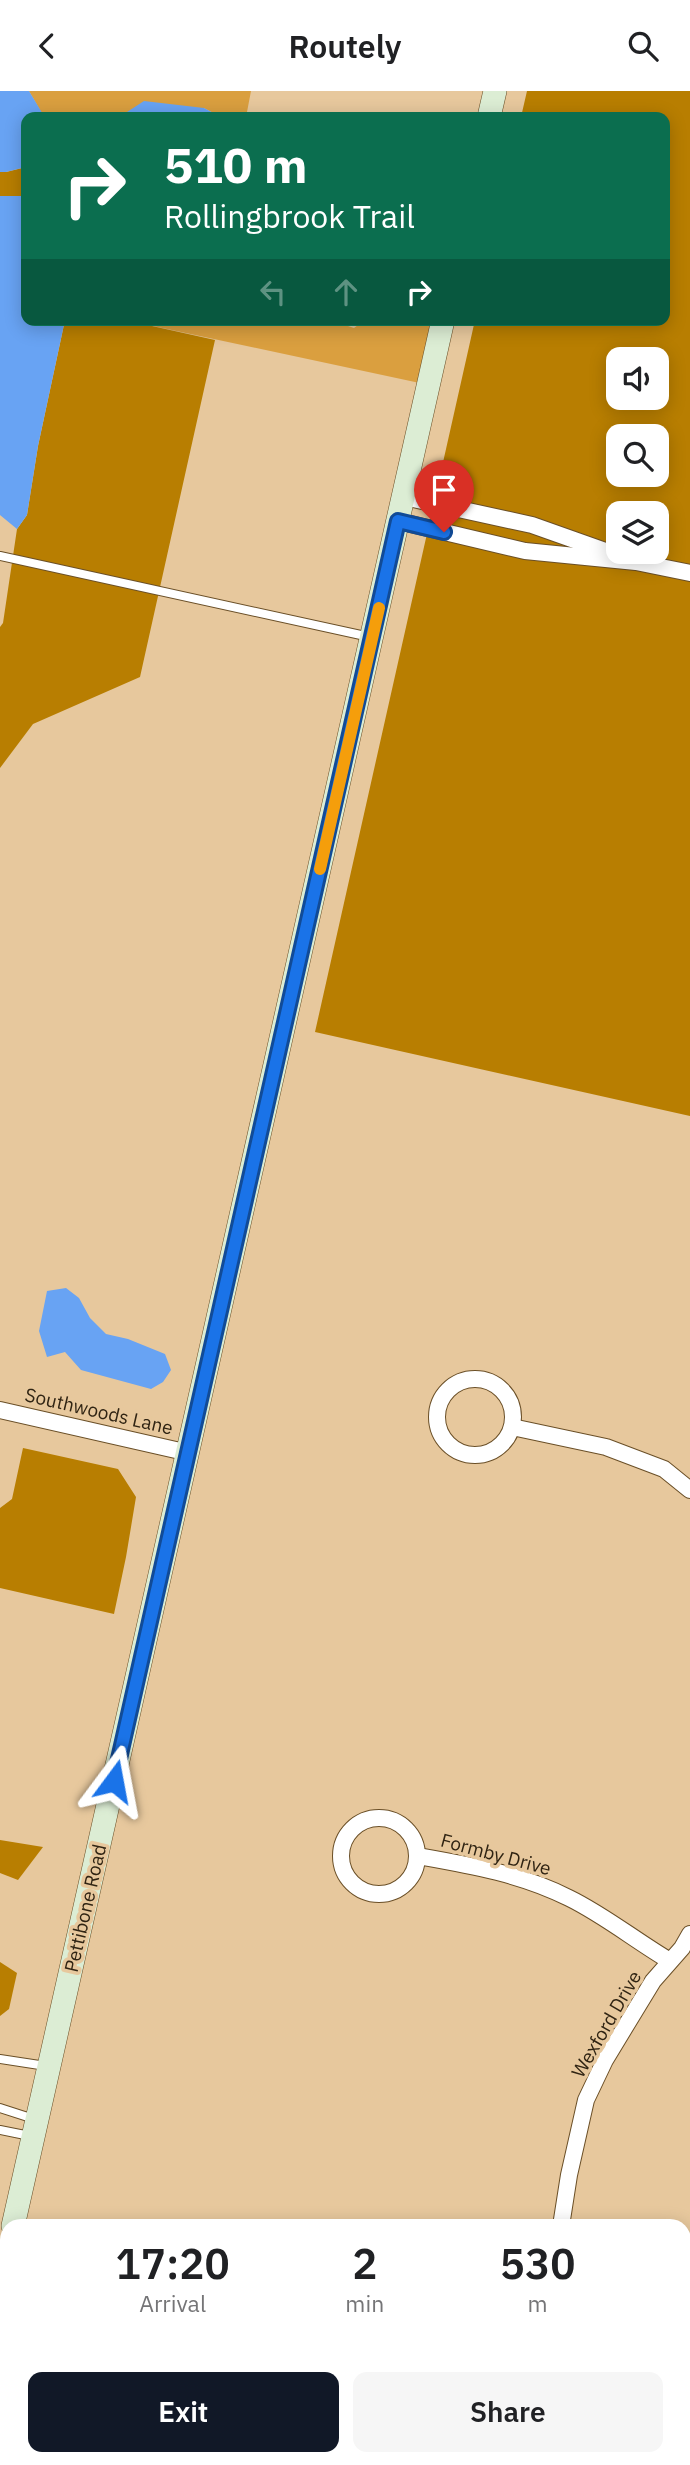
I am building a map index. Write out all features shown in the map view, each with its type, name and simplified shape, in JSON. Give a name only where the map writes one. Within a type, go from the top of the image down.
[{"type":"street","points":[[490,112],[495,91]]},
{"type":"street","name":"Pettibone Road","points":[[15,2219],[442,326]]},
{"type":"street","points":[[404,497],[532,525],[606,551]]},
{"type":"street","points":[[398,521],[525,551],[606,559]]},
{"type":"street","points":[[646,564],[690,573]]},
{"type":"street","points":[[470,1379],[494,1384],[504,1392],[510,1402],[514,1414],[512,1427],[507,1439],[499,1448],[488,1454],[475,1456],[462,1453],[451,1447],[443,1438],[438,1426],[440,1401],[458,1383],[470,1379]]},
{"type":"street","name":"Southwoods Lane","points":[[0,1410],[189,1453]]},
{"type":"street","points":[[512,1427],[606,1447],[664,1469],[690,1490]]},
{"type":"street","name":"Formby Drive","points":[[389,1818],[410,1832],[416,1843],[418,1856],[410,1879],[389,1893],[376,1894],[364,1891],[346,1874],[342,1849],[346,1837],[364,1820],[389,1818]]},
{"type":"street","name":"Formby Drive","points":[[418,1856],[470,1865],[529,1881],[570,1898],[670,1961]]},
{"type":"street","name":"Wexford Drive","points":[[562,2219],[586,2100],[617,2040],[653,1981],[690,1934]]},
{"type":"lane","points":[[0,556],[372,637]]},
{"type":"lane","points":[[0,2059],[49,2067]]},
{"type":"lane","points":[[0,2108],[35,2128]]},
{"type":"lane","points":[[0,2130],[35,2128]]},
{"type":"shaded area","points":[[29,91],[251,91],[247,112],[212,112],[204,108],[127,112],[41,112]]},
{"type":"shaded area","points":[[527,91],[690,91],[690,1116],[315,1032],[474,326],[670,326],[670,112],[522,112]]},
{"type":"shaded area","points":[[21,168],[21,196],[0,196],[0,172]]},
{"type":"shaded area","points":[[64,326],[152,326],[215,340],[140,677],[33,724],[0,768],[0,627],[3,623],[17,529],[27,515],[38,446]]},
{"type":"shaded area","points":[[153,326],[442,326],[429,385]]},
{"type":"shaded area","points":[[23,1448],[118,1469],[136,1497],[114,1614],[0,1588],[0,1508],[12,1499]]},
{"type":"shaded area","points":[[0,1840],[43,1847],[18,1880],[0,1873]]},
{"type":"shaded area","points":[[0,1962],[17,1973],[9,2009],[0,2016]]},
{"type":"water","points":[[0,91],[29,91],[42,112],[21,112],[21,168],[0,172]]},
{"type":"water","points":[[144,101],[204,108],[212,112],[127,112]]},
{"type":"water","points":[[0,196],[21,196],[21,326],[64,326],[38,446],[27,515],[17,529],[0,515]]},
{"type":"water","points":[[66,1288],[79,1298],[90,1318],[106,1334],[128,1339],[165,1354],[171,1370],[163,1382],[151,1389],[81,1370],[65,1352],[47,1357],[39,1331],[47,1291]]},
{"type":"slow traffic","points":[[320,869],[379,608]]},
{"type":"route","points":[[114,1781],[398,521],[444,532]]}]
